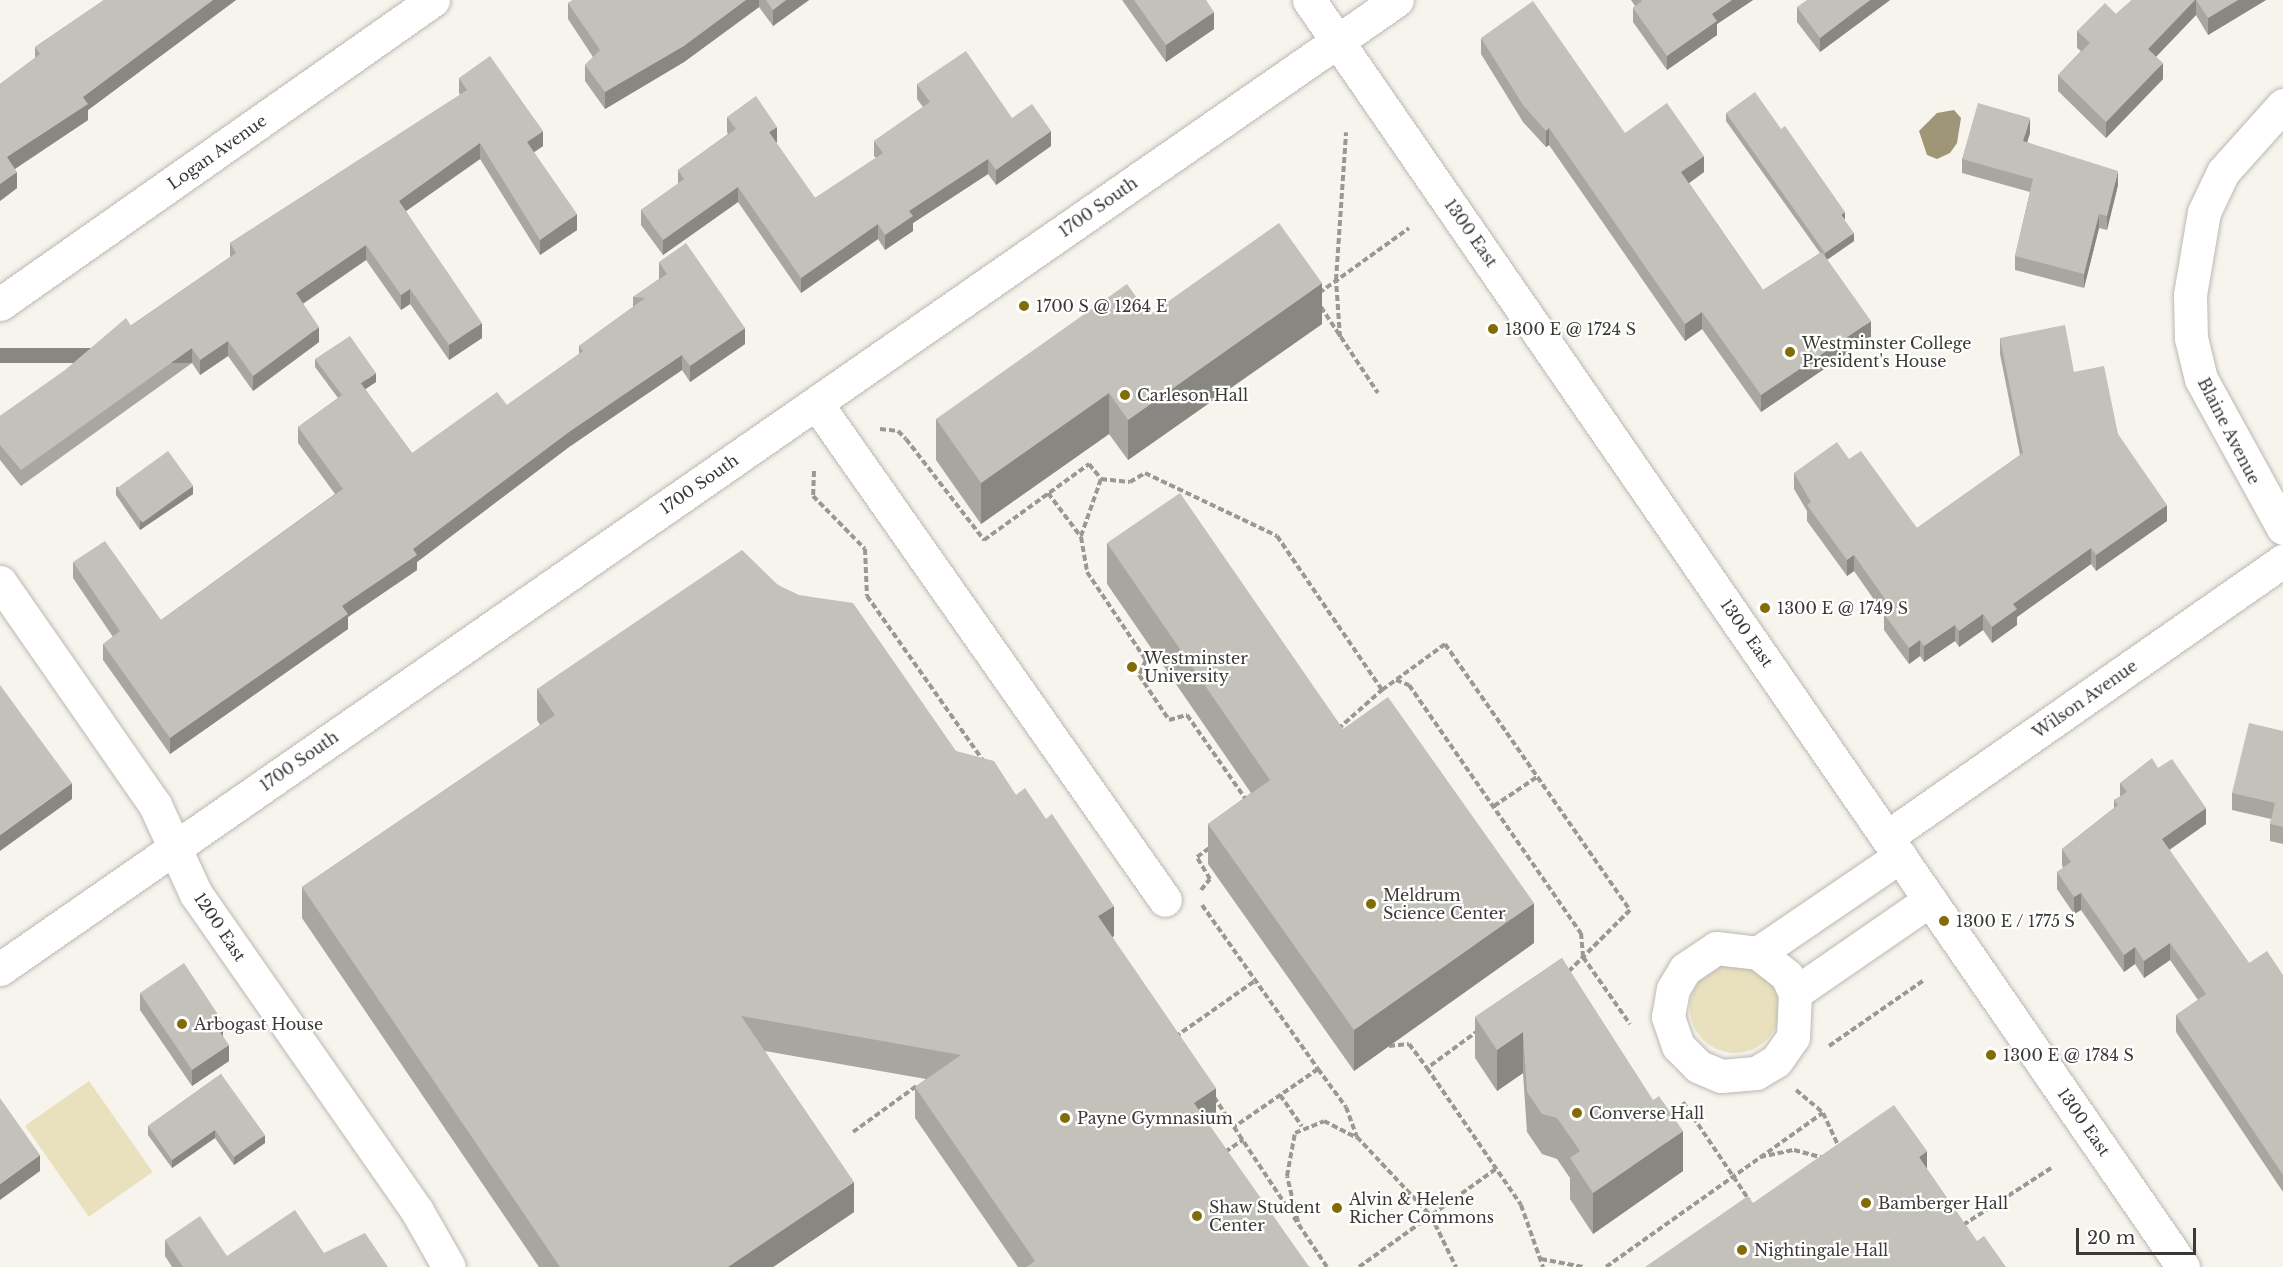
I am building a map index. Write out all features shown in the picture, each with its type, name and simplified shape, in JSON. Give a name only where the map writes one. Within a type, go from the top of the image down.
[{"type":"street","name":"Logan Avenue","points":[[0,304],[434,0]]},
{"type":"street","name":"1300 East","points":[[1309,0],[2183,1267]]},
{"type":"street","name":"1700 South","points":[[0,969],[1397,0]]},
{"type":"street","name":"Blaine Avenue","points":[[2283,105],[2223,172],[2204,212],[2190,295],[2191,338],[2201,378],[2283,528]]},
{"type":"street","points":[[816,403],[1165,900]]},
{"type":"street","name":"Wilson Avenue","points":[[1758,953],[1894,847],[2283,561]]},
{"type":"street","name":"1200 East","points":[[0,582],[155,805],[196,894],[417,1211],[449,1267]]},
{"type":"street","points":[[1795,993],[1930,900]]},
{"type":"street","points":[[1716,948],[1758,953],[1787,976],[1795,993],[1792,1037],[1776,1061],[1756,1073],[1721,1076],[1698,1066],[1678,1046],[1668,1017],[1673,989],[1685,969],[1716,948]]},
{"type":"path","points":[[1340,337],[1336,280],[1346,132]]},
{"type":"path","points":[[1378,393],[1314,296],[1409,228]]},
{"type":"path","points":[[879,428],[898,431],[906,439],[984,540],[1089,465],[1101,479],[1130,482],[1145,473],[1277,536],[1383,690]]},
{"type":"path","points":[[814,471],[813,496],[865,549],[867,596],[990,771]]},
{"type":"path","points":[[1101,479],[1081,537],[1086,572],[1146,660],[1139,675],[1169,720],[1187,715],[1249,805]]},
{"type":"path","points":[[1048,493],[1081,537]]},
{"type":"path","points":[[1334,734],[1383,690],[1445,644],[1630,909],[1562,975]]},
{"type":"path","points":[[1396,680],[1409,685],[1581,933],[1583,957],[1635,1031]]},
{"type":"path","points":[[1494,806],[1537,777]]},
{"type":"path","points":[[1222,838],[1197,857],[1210,879],[1196,896],[1346,1107],[1357,1137]]},
{"type":"path","points":[[1820,1052],[1924,980]]},
{"type":"path","points":[[1174,1037],[1256,981]]},
{"type":"path","points":[[1427,1068],[1485,1026]]},
{"type":"path","points":[[1168,1028],[1180,1046]]},
{"type":"path","points":[[1389,1046],[1409,1044],[1427,1068],[1521,1205],[1543,1267]]},
{"type":"path","points":[[1234,1127],[1318,1069]]},
{"type":"path","points":[[853,1132],[920,1083]]},
{"type":"path","points":[[1790,1085],[1823,1113],[1840,1151]]},
{"type":"path","points":[[1210,1091],[1327,1267]]},
{"type":"path","points":[[1280,1095],[1302,1126]]},
{"type":"path","points":[[1679,1096],[1729,1174],[1755,1208]]},
{"type":"path","points":[[1606,1267],[1729,1174],[1760,1157],[1823,1113]]},
{"type":"path","points":[[1300,1226],[1287,1160],[1289,1143],[1302,1126],[1324,1121],[1357,1137],[1431,1216],[1456,1267]]},
{"type":"path","points":[[1221,1155],[1243,1140]]},
{"type":"path","points":[[1760,1157],[1794,1150],[1828,1161]]},
{"type":"path","points":[[1957,1229],[2051,1168]]},
{"type":"path","points":[[1359,1267],[1496,1169]]},
{"type":"path","points":[[1540,1259],[1583,1267]]},
{"type":"shaded area","points":[[1954,110],[1961,118],[1957,143],[1950,153],[1937,159],[1927,155],[1919,131],[1937,113]]},
{"type":"shaded area","points":[[1735,963],[1752,967],[1767,976],[1776,991],[1780,1008],[1776,1025],[1767,1040],[1752,1049],[1735,1053],[1718,1049],[1703,1040],[1694,1025],[1690,1008],[1694,991],[1703,976],[1718,967]]},
{"type":"shaded area","points":[[89,1081],[153,1172],[89,1217],[25,1126]]},
{"type":"building","points":[[104,0],[213,0],[83,97],[88,104],[7,157],[17,172],[0,184],[0,84],[40,54],[35,47]]},
{"type":"building","points":[[573,0],[746,0],[684,46],[605,92],[585,65],[600,50],[568,3]]},
{"type":"building","points":[[766,0],[786,0],[773,10]]},
{"type":"building","points":[[1134,0],[1206,0],[1214,12],[1166,45]]},
{"type":"building","points":[[1641,0],[1732,0],[1712,14],[1717,21],[1667,56],[1633,8]]},
{"type":"building","points":[[1807,0],[1870,0],[1820,38],[1797,7]]},
{"type":"building","points":[[2132,0],[2195,0],[2148,49],[2163,63],[2106,122],[2058,75],[2090,43],[2077,31],[2105,3],[2116,14]]},
{"type":"building","points":[[2196,0],[2238,0],[2208,18]]},
{"type":"building","points":[[1533,1],[1625,133],[1667,103],[1704,156],[1681,172],[1763,290],[1822,252],[1871,321],[1761,395],[1702,312],[1685,324],[1549,128],[1546,131],[1523,105],[1481,38]]},
{"type":"building","points":[[966,51],[1012,118],[1032,104],[1051,131],[996,170],[988,159],[909,211],[913,216],[885,235],[878,224],[801,278],[738,187],[663,240],[641,210],[684,179],[678,170],[736,129],[727,117],[756,96],[777,127],[769,132],[815,198],[883,153],[874,141],[930,102],[917,84]]},
{"type":"building","points":[[490,56],[543,131],[527,142],[577,214],[540,240],[480,143],[399,201],[482,323],[449,345],[410,289],[401,295],[366,245],[296,293],[319,327],[253,376],[228,341],[200,360],[192,348],[21,470],[0,445],[0,416],[65,370],[126,318],[131,326],[236,253],[230,243],[467,90],[459,78]]},
{"type":"building","points":[[1755,92],[1781,129],[1785,126],[1845,212],[1841,215],[1854,233],[1825,253],[1726,113]]},
{"type":"building","points":[[1978,103],[2030,118],[2023,141],[2118,171],[2107,216],[2099,214],[2084,274],[2015,256],[2033,179],[1962,159]]},
{"type":"building","points":[[1279,223],[1322,283],[1128,420],[1109,393],[981,483],[936,419],[1127,284],[1149,315]]},
{"type":"building","points":[[686,243],[745,328],[690,366],[682,355],[569,432],[413,549],[417,555],[342,606],[348,614],[170,738],[103,644],[120,631],[73,562],[105,541],[161,620],[343,489],[298,427],[360,382],[412,453],[497,392],[507,405],[583,351],[579,346],[645,298],[633,297],[667,274],[659,262]]},
{"type":"building","points":[[2065,325],[2074,372],[2104,366],[2118,434],[2167,505],[2096,555],[2091,548],[2013,604],[2017,609],[1992,627],[1983,614],[1959,631],[1955,625],[1924,646],[1920,640],[1909,648],[1884,614],[1892,609],[1854,555],[1847,560],[1807,505],[1811,502],[1794,473],[1837,442],[1849,459],[1861,451],[1917,528],[2023,453],[2000,338]]},
{"type":"building","points":[[350,336],[376,373],[342,395],[315,359]]},
{"type":"building","points":[[168,451],[193,486],[142,523],[117,488]]},
{"type":"building","points":[[1180,493],[1343,729],[1388,697],[1534,903],[1354,1030],[1208,824],[1270,780],[1107,543]]},
{"type":"building","points":[[742,550],[778,585],[799,595],[853,603],[956,751],[994,761],[1016,795],[1025,788],[1046,819],[1052,814],[1114,906],[1098,916],[1216,1088],[1194,1103],[1309,1267],[1026,1267],[1035,1261],[915,1087],[961,1055],[741,1016],[854,1182],[728,1267],[560,1267],[302,887],[555,715],[537,689]]},
{"type":"building","points":[[0,685],[72,783],[0,835]]},
{"type":"building","points":[[2249,723],[2283,731],[2283,827],[2270,824],[2275,803],[2232,793]]},
{"type":"building","points":[[2152,758],[2158,768],[2172,759],[2206,808],[2162,839],[2249,963],[2267,951],[2283,975],[2283,1175],[2176,1015],[2206,994],[2170,943],[2144,961],[2135,947],[2124,955],[2081,893],[2074,897],[2057,872],[2071,862],[2062,849],[2118,805],[2114,800],[2127,792],[2120,783]]},
{"type":"building","points":[[1562,958],[1653,1100],[1659,1096],[1683,1131],[1593,1193],[1570,1158],[1580,1151],[1557,1118],[1542,1114],[1527,1092],[1523,1032],[1497,1050],[1475,1017]]},
{"type":"building","name":"Arbogast House","points":[[184,963],[223,1022],[216,1026],[229,1045],[192,1070],[140,993]]},
{"type":"building","points":[[221,1074],[265,1135],[234,1157],[215,1130],[172,1160],[148,1126]]},
{"type":"building","points":[[0,1098],[40,1155],[0,1184]]},
{"type":"building","points":[[1894,1105],[1927,1151],[1919,1157],[1977,1241],[1984,1236],[2006,1267],[1645,1267],[1748,1196],[1753,1203]]},
{"type":"building","points":[[295,1210],[324,1253],[365,1233],[388,1267],[183,1267],[165,1240],[200,1216],[227,1256]]},
{"type":"place","name":"1700 S @ 1264 E","points":[[1024,306]]},
{"type":"place","name":"1300 E @ 1724 S","points":[[1493,329]]},
{"type":"place","name":"Westminster College President's House","points":[[1790,352]]},
{"type":"place","name":"Carleson Hall","points":[[1125,395]]},
{"type":"place","name":"1300 E @ 1749 S","points":[[1765,608]]},
{"type":"place","name":"Westminster University","points":[[1132,667]]},
{"type":"place","name":"Meldrum Science Center","points":[[1371,904]]},
{"type":"place","name":"1300 E / 1775 S","points":[[1944,921]]},
{"type":"place","name":"Arbogast House","points":[[182,1024]]},
{"type":"place","name":"1300 E @ 1784 S","points":[[1991,1055]]},
{"type":"place","name":"Converse Hall","points":[[1577,1113]]},
{"type":"place","name":"Payne Gymnasium","points":[[1065,1118]]},
{"type":"place","name":"Bamberger Hall","points":[[1866,1203]]},
{"type":"place","name":"Alvin & Helene Richer Commons","points":[[1337,1208]]},
{"type":"place","name":"Shaw Student Center","points":[[1197,1216]]},
{"type":"place","name":"Nightingale Hall","points":[[1742,1250]]}]
